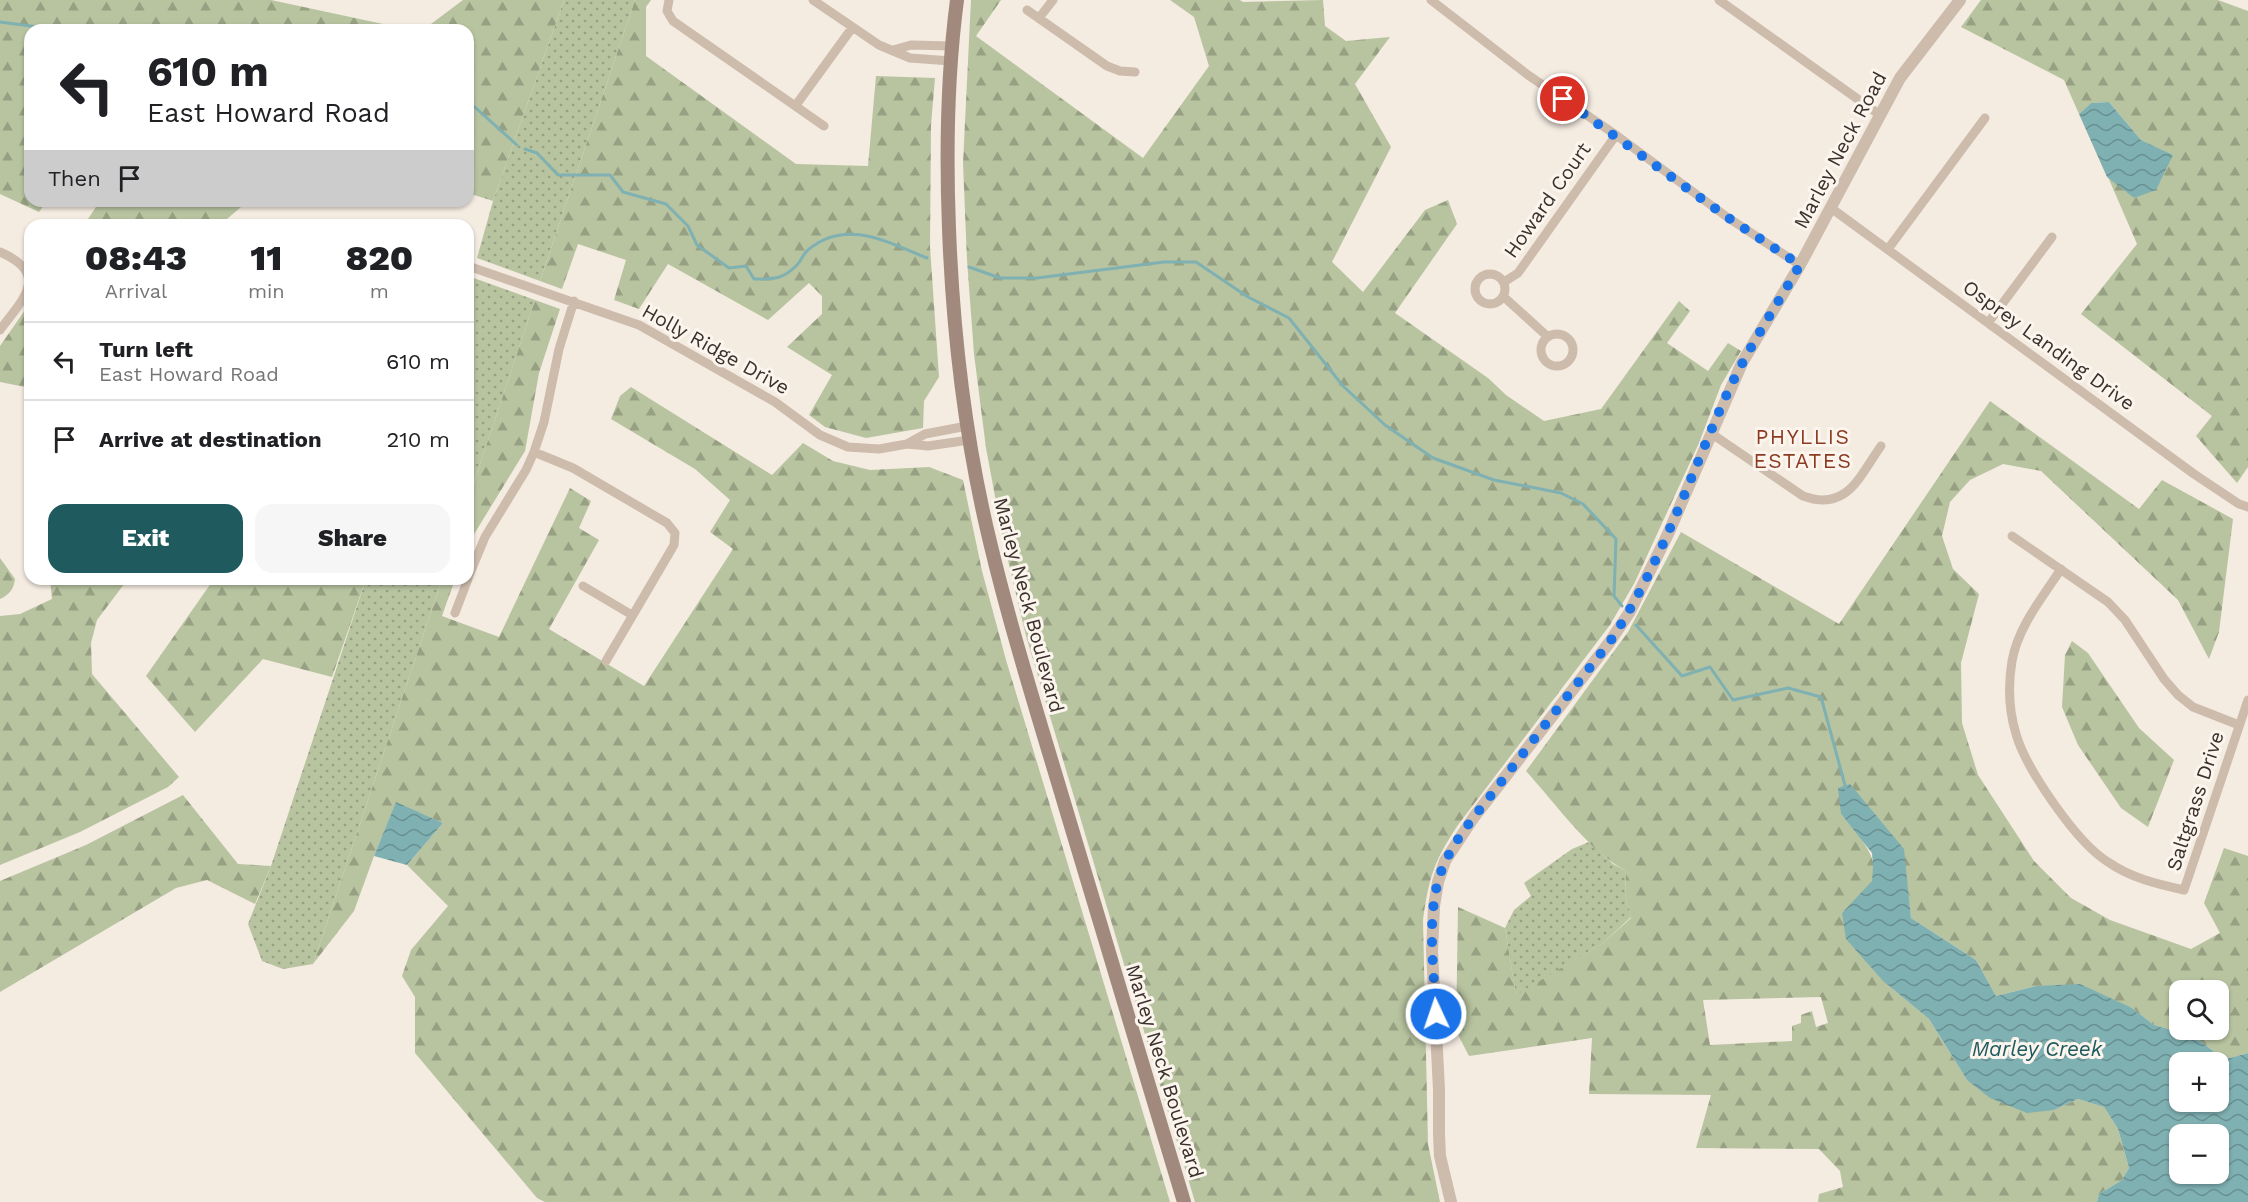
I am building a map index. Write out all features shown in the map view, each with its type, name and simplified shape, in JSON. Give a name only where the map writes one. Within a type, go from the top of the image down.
[{"type":"main road","name":"Marley Neck Boulevard","points":[[957,0],[951,61],[947,184],[952,297],[968,433],[989,540],[1015,639],[1184,1202]]},
{"type":"street","points":[[669,0],[667,11],[673,21],[824,126]]},
{"type":"street","points":[[813,0],[879,45],[910,58],[951,61]]},
{"type":"street","points":[[1039,18],[1053,0]]},
{"type":"street","points":[[1431,0],[1528,75],[1616,135],[1727,217],[1800,265]]},
{"type":"street","points":[[1719,0],[1880,115]]},
{"type":"street","name":"Marley Neck Road","points":[[1451,1202],[1440,1156],[1432,951],[1434,906],[1438,882],[1445,861],[1474,817],[1609,643],[1629,613],[1668,534],[1742,363],[1800,265],[1900,78],[1960,0]]},
{"type":"street","points":[[1027,10],[1107,66],[1120,71],[1135,72]]},
{"type":"street","points":[[796,105],[852,28]]},
{"type":"street","points":[[893,50],[911,45],[952,46]]},
{"type":"street","points":[[1888,249],[1985,118]]},
{"type":"street","name":"Howard Court","points":[[1504,282],[1518,273],[1616,135]]},
{"type":"street","name":"Osprey Landing Drive","points":[[1831,208],[2194,474],[2239,504],[2248,507]]},
{"type":"street","points":[[1988,323],[2052,237]]},
{"type":"street","points":[[0,252],[20,262],[24,267]]},
{"type":"street","name":"Holly Ridge Drive","points":[[474,268],[615,315],[663,336],[775,402],[820,435],[848,447],[879,449],[907,444],[925,435],[968,433]]},
{"type":"street","name":"Howard Court","points":[[1484,275],[1499,276],[1506,290],[1504,297],[1492,305],[1478,300],[1475,286],[1478,279],[1484,275]]},
{"type":"street","points":[[0,330],[24,295]]},
{"type":"street","points":[[1504,297],[1548,338]]},
{"type":"street","points":[[474,564],[485,537],[526,470],[534,452],[544,422],[559,349],[574,302]]},
{"type":"street","points":[[1712,434],[1803,496],[1829,501],[1842,496],[1852,488],[1881,446]]},
{"type":"street","points":[[534,452],[573,468],[672,528],[676,539],[606,661]]},
{"type":"street","points":[[2012,536],[2108,602],[2125,620],[2164,679],[2178,695],[2193,707],[2239,725]]},
{"type":"street","name":"Saltgrass Drive","points":[[2061,570],[2019,636],[2010,685],[2011,709],[2016,735],[2026,757],[2072,828],[2088,847],[2106,861],[2127,874],[2184,890],[2248,700]]},
{"type":"street","points":[[455,613],[465,585]]},
{"type":"street","points":[[583,586],[632,615]]},
{"type":"green space","points":[[0,0],[271,0],[383,24],[24,24],[24,205],[0,194]]},
{"type":"green space","points":[[463,0],[564,0],[493,201],[474,195],[474,24],[431,24]]},
{"type":"green space","points":[[564,0],[635,0],[540,281],[477,258],[493,201]]},
{"type":"green space","points":[[635,0],[651,0],[646,7],[646,56],[796,164],[868,166],[876,76],[935,78],[931,125],[930,247],[939,377],[924,401],[923,428],[866,438],[825,427],[809,415],[832,375],[787,347],[822,314],[822,296],[809,283],[768,320],[668,264],[639,309],[614,300],[626,260],[578,244],[562,289],[540,281]]},
{"type":"green space","points":[[971,0],[1001,0],[976,36],[1143,158],[1209,66],[1194,17],[1170,0],[1240,0],[1243,2],[1323,0],[1325,26],[1346,41],[1390,37],[1355,84],[1391,147],[1332,262],[1363,292],[1425,210],[1448,200],[1457,224],[1395,313],[1488,378],[1506,395],[1544,421],[1601,409],[1679,301],[1690,311],[1667,343],[1708,371],[1728,343],[1741,351],[1721,385],[1699,443],[1635,582],[1610,625],[1458,825],[1443,849],[1434,870],[1423,920],[1428,1144],[1440,1202],[1195,1202],[1026,636],[1003,539],[986,448],[974,354],[963,163]]},
{"type":"green space","points":[[1981,0],[2218,0],[2248,11],[2248,467],[2237,483],[2196,436],[2212,416],[2081,314],[2137,244],[2108,177],[2135,198],[2172,155],[2141,140],[2109,102],[2091,103],[2079,114],[2064,80],[1961,27]]},
{"type":"green space","points":[[28,207],[43,207],[39,212]]},
{"type":"green space","points":[[96,207],[241,207],[227,219],[88,219]]},
{"type":"green space","points":[[474,278],[535,300],[474,482]]},
{"type":"green space","points":[[535,300],[560,309],[539,373],[525,451],[474,534],[474,482]]},
{"type":"green space","points":[[24,312],[24,387],[0,382],[0,346]]},
{"type":"green space","points":[[631,387],[772,475],[803,443],[833,461],[870,470],[929,467],[963,480],[982,571],[1006,660],[1170,1202],[545,1202],[537,1198],[415,1053],[415,997],[402,976],[411,950],[448,906],[407,865],[443,823],[396,803],[354,911],[313,964],[440,585],[453,585],[442,616],[499,637],[570,488],[591,501],[579,528],[599,540],[549,629],[644,686],[733,549],[710,532],[730,500],[695,469],[611,419],[620,396]]},
{"type":"green space","points":[[1990,401],[2139,509],[2162,480],[2233,519],[2219,632],[2209,659],[2178,600],[2041,471],[2003,464],[1970,480],[1950,502],[1942,536],[1953,569],[1979,594],[1961,663],[1962,723],[1978,775],[2034,861],[2071,898],[2110,920],[2191,949],[2220,933],[2204,903],[2224,848],[2248,856],[2248,1053],[2230,1058],[2229,1052],[2214,1052],[2199,1040],[2229,1040],[2229,980],[2169,980],[2169,1029],[2154,1025],[2132,1008],[2036,986],[1996,996],[1976,960],[1911,918],[1903,849],[1841,814],[1865,845],[1873,863],[1874,872],[1867,889],[1842,913],[1883,981],[1929,1019],[1967,1080],[2054,1110],[2078,1099],[2104,1107],[2118,1129],[2129,1168],[2122,1180],[2099,1194],[2097,1202],[1818,1202],[1819,1194],[1843,1187],[1840,1171],[1819,1149],[1696,1148],[1711,1095],[1589,1094],[1592,1038],[1469,1056],[1456,1031],[1458,907],[1505,928],[1516,995],[1603,943],[1631,918],[1625,894],[1626,871],[1599,852],[1586,839],[1526,771],[1628,632],[1681,532],[1839,624]],"holes":[[[1821,997],[1828,1023],[1816,1027],[1812,1011],[1801,1015],[1801,1023],[1792,1026],[1792,1041],[1710,1045],[1703,1000]]]},
{"type":"green space","points":[[0,558],[15,579],[14,586],[6,596],[0,599]]},
{"type":"green space","points":[[51,585],[123,585],[97,620],[91,643],[92,674],[179,777],[168,787],[80,832],[0,865],[0,616],[20,614],[52,599]]},
{"type":"green space","points":[[210,585],[364,585],[332,677],[263,659],[195,732],[146,676]]},
{"type":"green space","points":[[364,585],[440,585],[313,964],[283,969],[262,961],[248,924],[271,866]]},
{"type":"green space","points":[[2072,641],[2088,653],[2139,728],[2174,760],[2148,827],[2121,808],[2078,745],[2062,707],[2065,655]]},
{"type":"green space","points":[[183,795],[238,864],[271,866],[255,904],[207,880],[176,888],[0,992],[0,881],[86,845]]},
{"type":"green space","points":[[1589,842],[1613,864],[1626,871],[1625,894],[1631,917],[1603,943],[1516,996],[1505,928],[1514,910],[1531,896],[1524,883],[1572,849]]},
{"type":"water","points":[[2109,102],[2141,140],[2173,155],[2156,190],[2134,198],[2107,177],[2079,114],[2091,103]]},
{"type":"water","name":"Marley Creek","points":[[1850,784],[1904,849],[1911,918],[1976,960],[1996,996],[2036,986],[2080,984],[2132,1008],[2154,1025],[2169,1029],[2169,1040],[2199,1040],[2214,1052],[2169,1052],[2169,1112],[2229,1112],[2229,1058],[2248,1053],[2248,1202],[2097,1202],[2099,1194],[2122,1180],[2129,1168],[2118,1129],[2104,1107],[2078,1099],[2054,1110],[2027,1113],[1990,1098],[1967,1080],[1929,1019],[1883,981],[1846,939],[1842,913],[1872,881],[1873,867],[1872,853],[1841,814],[1838,788]]},
{"type":"water","points":[[396,802],[443,823],[407,865],[374,856]]},
{"type":"waterway","points":[[0,22],[24,25]]},
{"type":"waterway","points":[[474,106],[517,145]]},
{"type":"waterway","points":[[525,149],[537,153],[558,175],[610,175],[623,192],[666,204],[688,226],[697,245],[729,268],[746,266],[754,279],[772,279],[782,276],[792,270],[805,253],[822,240],[852,234],[882,240],[927,258]]},
{"type":"waterway","points":[[969,267],[1000,278],[1037,278],[1164,262],[1196,262],[1248,297],[1289,318],[1343,386],[1385,425],[1433,458],[1494,480],[1561,493],[1583,504],[1616,539],[1614,596],[1622,606]]},
{"type":"waterway","points":[[1636,625],[1682,676],[1710,667],[1733,700],[1788,688],[1821,697],[1846,789]]},
{"type":"district","name":"PHYLLIS ESTATES","points":[[1803,449]]},
{"type":"route","points":[[1436,1014],[1432,951],[1434,906],[1438,882],[1445,861],[1474,817],[1609,643],[1629,613],[1668,534],[1742,363],[1800,265],[1727,217],[1563,99]]}]
